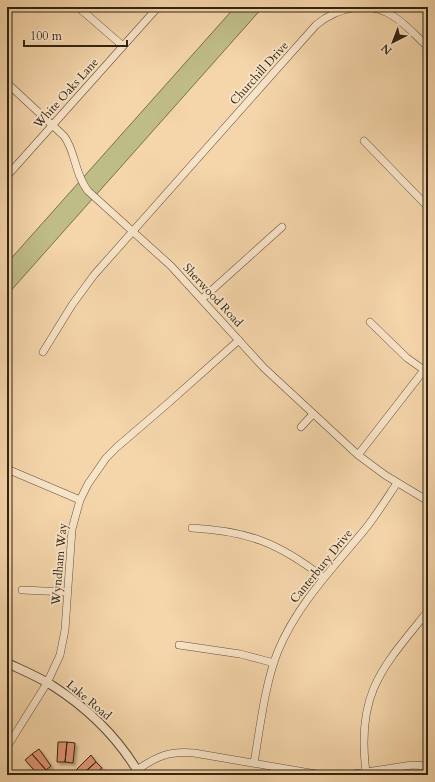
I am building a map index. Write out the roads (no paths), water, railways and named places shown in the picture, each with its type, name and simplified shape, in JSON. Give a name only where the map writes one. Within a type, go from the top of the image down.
[{"type":"street","points":[[78,7],[123,46]]},
{"type":"street","name":"White Oaks Lane","points":[[7,176],[158,7]]},
{"type":"street","name":"Churchill Drive","points":[[43,352],[81,292],[94,275],[316,25],[331,14],[341,10],[363,7],[384,12],[393,16],[428,47]]},
{"type":"street","name":"Sherwood Road","points":[[7,83],[53,124],[69,142],[76,169],[82,184],[94,197],[171,266],[264,368],[358,455],[397,483],[428,501]]},
{"type":"street","points":[[364,142],[428,207]]},
{"type":"street","points":[[202,299],[282,227]]},
{"type":"street","points":[[358,455],[426,368],[407,358],[370,322]]},
{"type":"street","name":"Wyndham Way","points":[[7,747],[47,683],[60,655],[64,642],[72,529],[80,500],[88,484],[97,470],[117,447],[239,340]]},
{"type":"street","points":[[302,427],[314,414]]},
{"type":"street","points":[[7,469],[80,500]]},
{"type":"street","name":"Canterbury Drive","points":[[254,763],[274,663],[278,651],[293,621],[312,591],[366,528],[397,483]]},
{"type":"street","points":[[192,528],[231,532],[264,541],[296,558],[324,578]]},
{"type":"street","points":[[22,590],[67,592]]},
{"type":"street","points":[[366,772],[363,752],[363,737],[366,707],[372,690],[388,661],[428,611]]},
{"type":"street","points":[[179,645],[240,654],[274,663]]},
{"type":"street","name":"Lake Road","points":[[7,663],[47,683],[70,698],[94,718],[116,741],[138,772]]},
{"type":"street","points":[[138,772],[159,756],[181,752],[322,775]]},
{"type":"street","points":[[347,775],[412,765],[428,766]]}]
